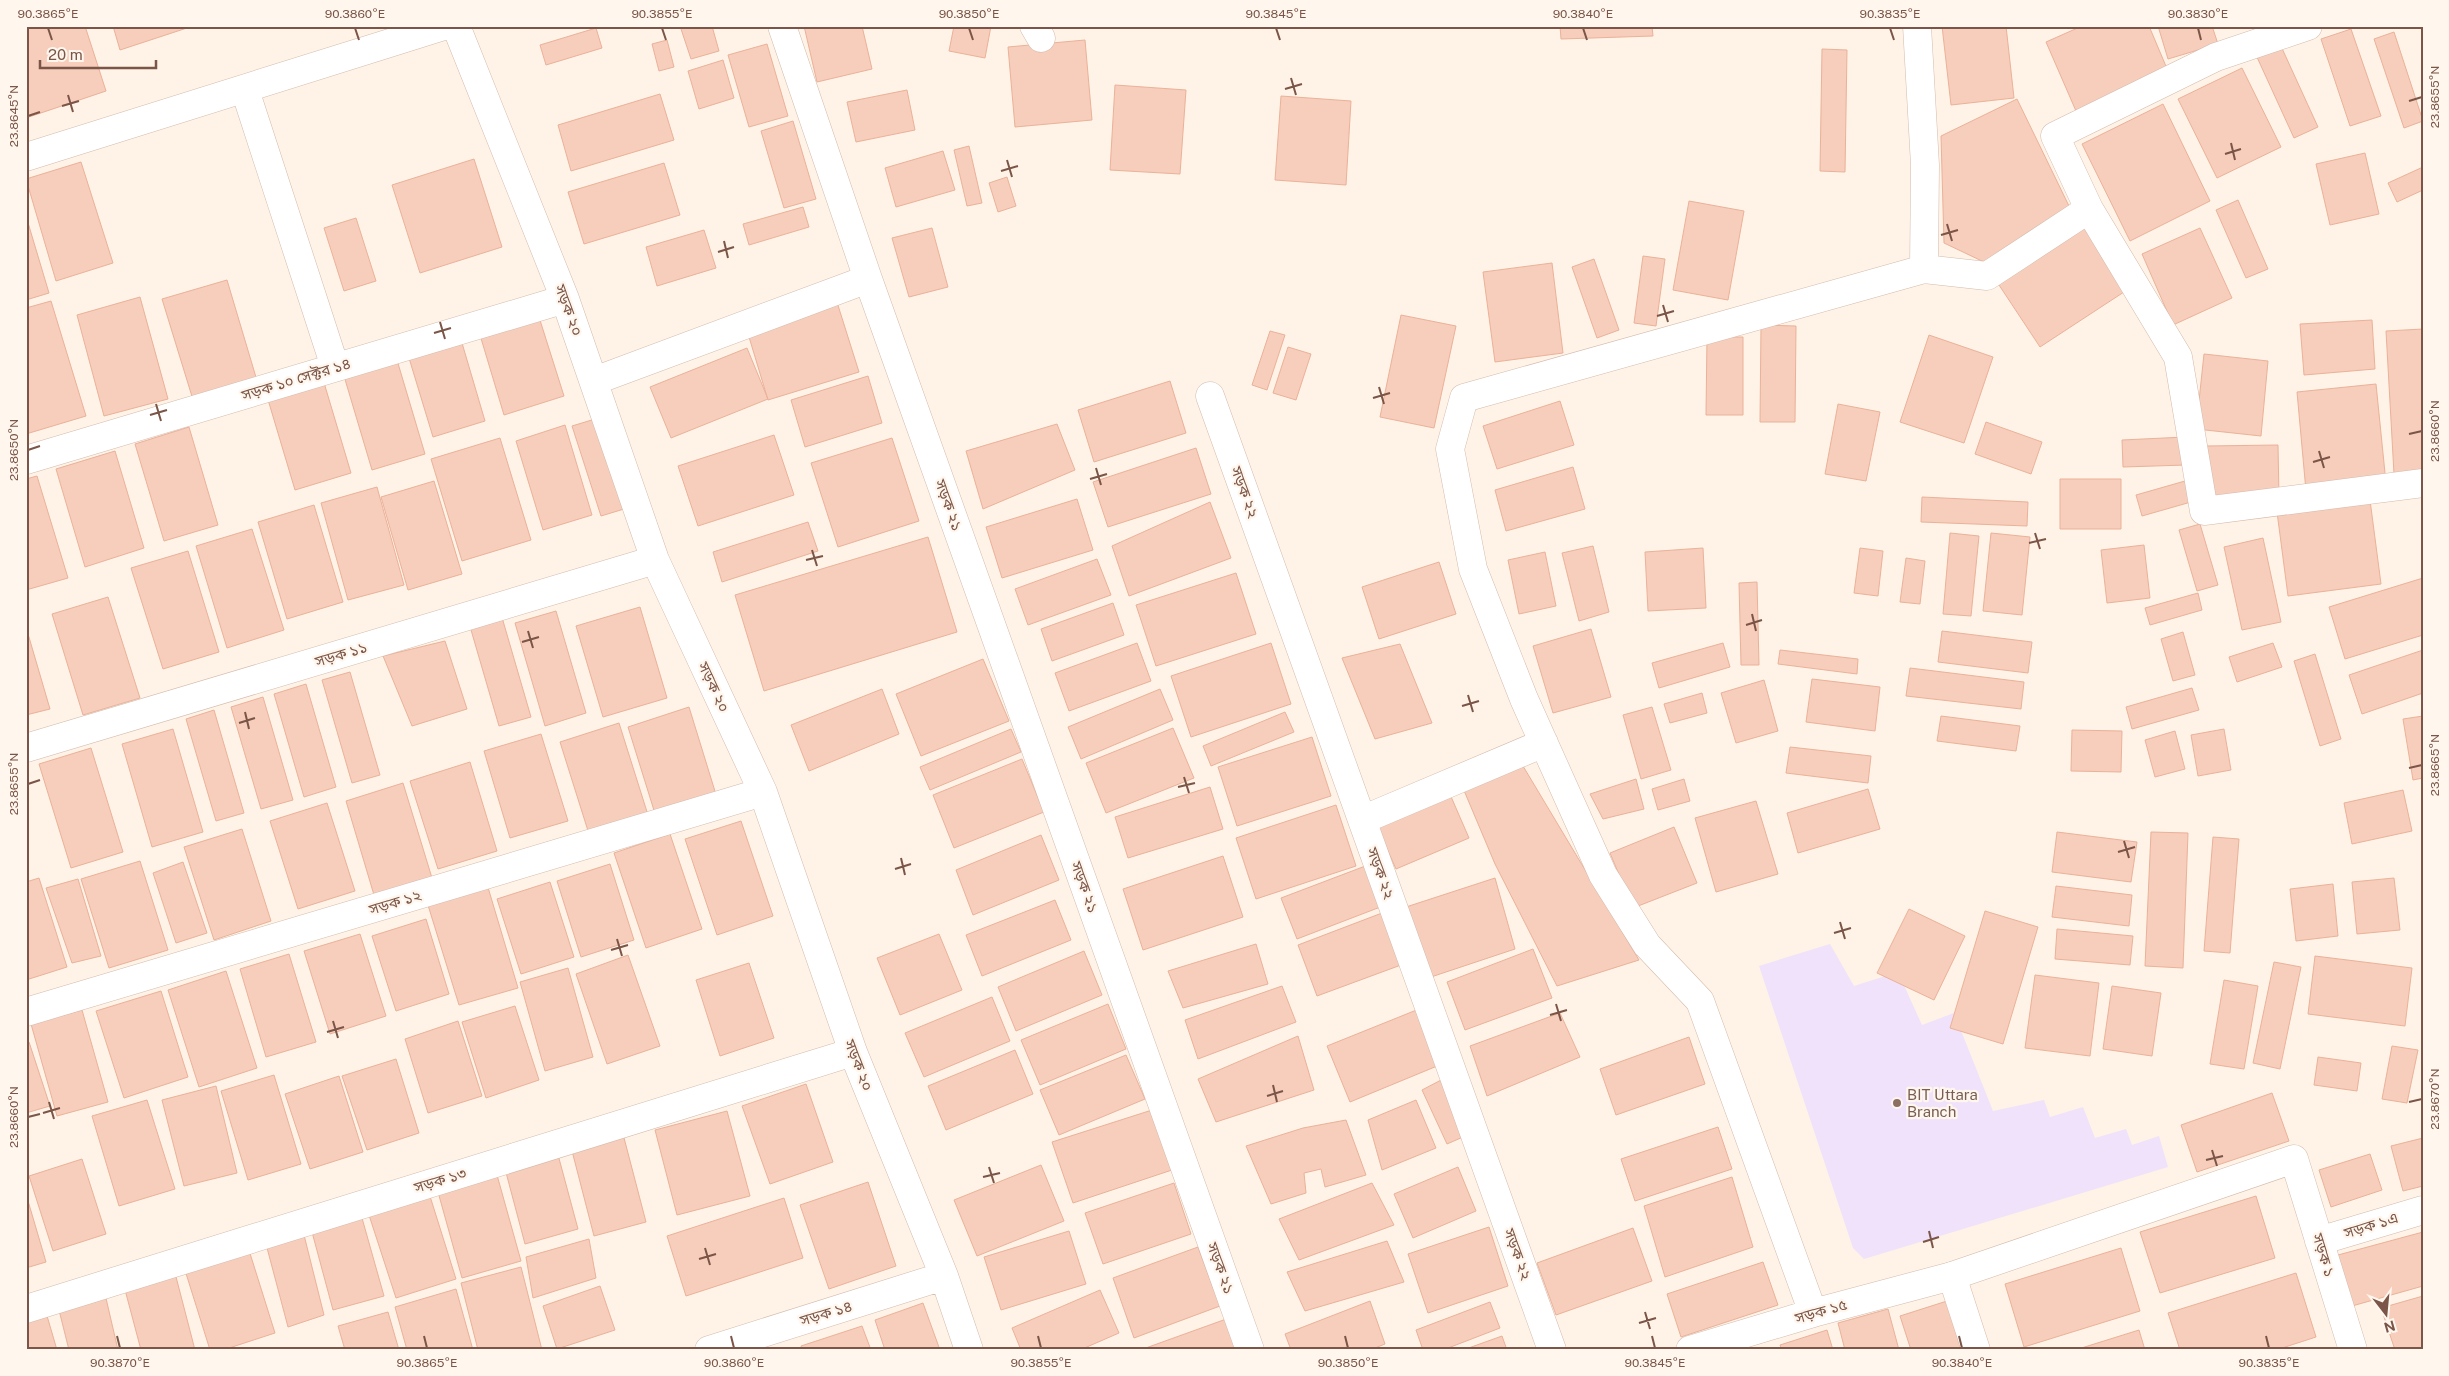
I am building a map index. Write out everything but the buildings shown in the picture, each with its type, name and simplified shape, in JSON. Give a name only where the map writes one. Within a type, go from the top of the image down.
[{"type":"street","points":[[26,157],[245,90],[444,26]]},
{"type":"street","name":"সড়ক ২০","points":[[456,26],[565,299],[655,560],[763,792],[854,1052],[944,1276],[969,1350]]},
{"type":"street","name":"সড়ক ২১","points":[[782,26],[868,279],[1250,1350]]},
{"type":"street","points":[[1917,26],[1926,165],[1924,269]]},
{"type":"street","points":[[2308,26],[2216,57],[2056,136],[2089,209],[2178,357],[2204,511],[2423,484]]},
{"type":"street","points":[[245,90],[335,367]]},
{"type":"street","points":[[1813,1313],[1700,1001],[1647,946],[1603,874],[1524,699],[1473,569],[1450,448],[1464,398],[1924,269],[1987,276],[2089,209]]},
{"type":"street","points":[[594,381],[868,279]]},
{"type":"street","name":"সড়ক ১০ সেক্টর ১৪","points":[[26,460],[565,299]]},
{"type":"street","name":"সড়ক ২২","points":[[1210,396],[1552,1350]]},
{"type":"street","name":"সড়ক ১১","points":[[26,748],[655,560]]},
{"type":"street","points":[[1362,820],[1544,743]]},
{"type":"street","name":"সড়ক ১২","points":[[26,1012],[763,792]]},
{"type":"street","name":"সড়ক ১৩","points":[[26,1309],[854,1052]]},
{"type":"street","name":"সড়ক ১৫","points":[[1690,1350],[1813,1313],[1952,1276],[2294,1159]]},
{"type":"street","name":"সড়ক ১","points":[[2294,1159],[2353,1350]]},
{"type":"street","name":"সড়ক ১এ","points":[[2320,1241],[2423,1210]]},
{"type":"street","name":"সড়ক ১৪","points":[[709,1350],[944,1276]]},
{"type":"street","points":[[1952,1276],[1976,1350]]},
{"type":"shaded area","name":"BIT Uttara Branch","points":[[1830,944],[1854,986],[1898,972],[1922,1025],[1954,1013],[1993,1111],[2044,1100],[2050,1117],[2083,1107],[2095,1138],[2126,1129],[2132,1145],[2159,1136],[2168,1167],[1864,1259],[1853,1248],[1759,966]]},
{"type":"place","name":"BIT Uttara Branch","points":[[1897,1103]]}]
